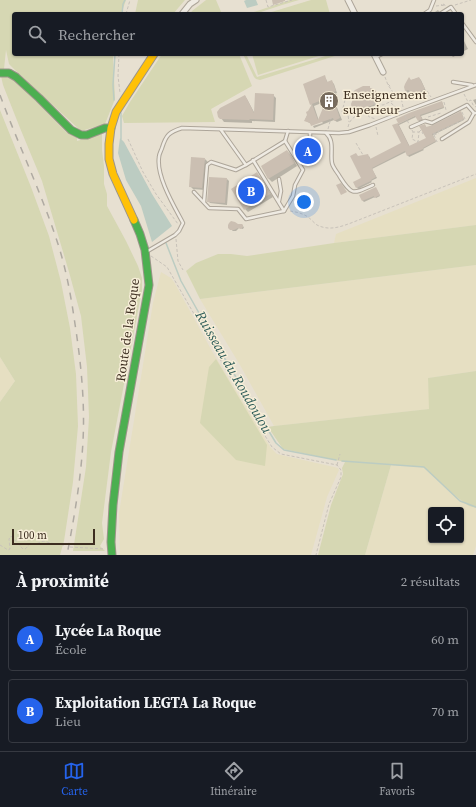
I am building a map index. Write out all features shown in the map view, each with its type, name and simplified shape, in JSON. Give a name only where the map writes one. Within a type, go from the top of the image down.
[{"type":"street","points":[[184,12],[190,4],[196,0]]},
{"type":"street","points":[[348,0],[354,12]]},
{"type":"street","name":"Route de la Roque","points":[[112,552],[111,542],[113,505],[119,452],[149,285],[145,253],[140,234],[113,174],[109,159],[109,144],[111,128],[116,112],[153,56]]},
{"type":"street","points":[[375,56],[383,72]]},
{"type":"street","points":[[0,73],[9,73],[16,77],[71,130],[81,135],[87,135],[105,128],[111,128]]},
{"type":"lane","points":[[427,12],[430,10],[434,0]]},
{"type":"lane","points":[[443,12],[451,7],[455,12]]},
{"type":"lane","points":[[464,26],[476,42]]},
{"type":"lane","points":[[453,82],[474,85]]},
{"type":"lane","points":[[145,253],[175,235],[183,224],[160,172],[159,157],[165,138],[173,131],[182,128],[310,133],[349,132],[380,122],[474,85]]},
{"type":"lane","points":[[411,127],[425,121],[432,123],[467,105],[475,113],[469,122],[442,139]]},
{"type":"lane","points":[[220,129],[246,164]]},
{"type":"lane","points":[[204,202],[207,165],[212,162],[236,170],[285,141],[288,132]]},
{"type":"lane","points":[[310,133],[310,138],[319,154]]},
{"type":"lane","points":[[326,133],[330,137],[332,164],[347,188],[357,192],[373,185]]},
{"type":"lane","points":[[194,192],[209,208],[238,209],[246,219],[284,211],[293,196],[295,185],[303,170],[285,141]]},
{"type":"lane","points":[[254,160],[284,211]]},
{"type":"lane","points":[[278,202],[281,191],[279,179]]},
{"type":"path","points":[[127,12],[130,0]]},
{"type":"path","points":[[266,0],[268,7],[292,0]]},
{"type":"path","points":[[451,7],[471,0]]},
{"type":"path","points":[[432,6],[445,5]]},
{"type":"path","points":[[119,56],[118,76],[120,97]]},
{"type":"path","points":[[386,80],[397,99]]},
{"type":"path","points":[[388,84],[391,87]]},
{"type":"path","points":[[374,102],[376,104],[383,105],[407,94],[410,91]]},
{"type":"path","points":[[407,94],[414,95],[427,91],[429,92],[432,101]]},
{"type":"path","points":[[464,94],[466,100]]},
{"type":"path","points":[[401,97],[402,103]]},
{"type":"path","points":[[345,100],[342,112],[348,115],[349,132]]},
{"type":"path","points":[[444,100],[446,106]]},
{"type":"path","points":[[472,100],[473,105],[476,107]]},
{"type":"path","points":[[390,102],[395,107]]},
{"type":"path","points":[[349,122],[357,115],[367,111],[368,117],[375,118],[380,122]]},
{"type":"path","points":[[433,135],[465,119],[462,115],[462,111]]},
{"type":"path","points":[[425,121],[428,117],[442,113]]},
{"type":"path","points":[[326,133],[330,125],[331,118]]},
{"type":"path","points":[[406,119],[413,132],[412,139],[418,142],[419,132]]},
{"type":"path","points":[[376,128],[378,136]]},
{"type":"path","points":[[413,132],[419,132],[421,130],[423,134],[418,136]]},
{"type":"path","points":[[433,135],[439,133]]},
{"type":"path","points":[[433,135],[437,142]]},
{"type":"path","points":[[128,139],[143,172],[156,194],[180,228]]},
{"type":"path","points":[[294,147],[304,140]]},
{"type":"path","points":[[356,143],[363,155]]},
{"type":"path","points":[[284,211],[302,213],[316,225],[326,228],[337,228],[476,174]]},
{"type":"path","points":[[175,235],[178,261],[183,270]]},
{"type":"path","points":[[158,260],[167,267],[272,447],[280,454],[337,465],[341,470],[341,477],[329,504],[316,555]]},
{"type":"path","points":[[337,465],[340,454]]},
{"type":"path","points":[[0,545],[5,549],[10,549],[9,539],[11,536],[23,549],[28,548],[28,545],[31,543],[38,544],[44,541],[64,545]]},
{"type":"path","points":[[70,547],[112,552]]},
{"type":"shaded area","points":[[256,0],[258,5],[247,8],[244,1]]},
{"type":"shaded area","points":[[120,138],[124,142],[152,194],[172,226],[152,242],[141,206],[126,180],[118,153]]},
{"type":"shaded area","points":[[476,178],[476,225],[334,243],[336,234]]},
{"type":"shaded area","points":[[476,265],[476,371],[428,378],[430,409],[274,426],[240,365],[200,299]]},
{"type":"shaded area","points":[[161,272],[171,278],[174,282],[213,353],[271,448],[277,454],[338,468],[339,470],[327,497],[311,555],[120,555],[119,513],[153,303]]},
{"type":"shaded area","points":[[0,357],[15,381],[0,402]]},
{"type":"shaded area","points":[[391,465],[423,467],[458,498],[469,506],[476,508],[476,546],[473,555],[365,555]]},
{"type":"green space","points":[[0,0],[126,0],[122,12],[12,12],[12,56],[114,56],[115,99],[105,124],[81,131],[9,64],[6,50],[4,69],[0,70]]},
{"type":"green space","points":[[138,0],[185,0],[175,12],[135,12]]},
{"type":"green space","points":[[206,0],[216,0],[221,12],[191,12]]},
{"type":"green space","points":[[290,0],[299,0],[261,12],[254,12]]},
{"type":"green space","points":[[311,0],[326,0],[329,12],[272,12]]},
{"type":"green space","points":[[161,56],[240,56],[252,86],[211,109],[215,122],[124,123],[122,116]]},
{"type":"green space","points":[[244,56],[247,56],[257,77],[325,56],[335,56],[260,80],[254,77]]},
{"type":"green space","points":[[253,56],[319,56],[258,75]]},
{"type":"green space","points":[[1,76],[17,82],[66,132],[77,138],[77,141],[102,134],[104,184],[107,194],[107,206],[126,241],[142,278],[142,290],[111,452],[102,523],[104,539],[100,546],[105,551],[73,551],[86,467],[89,417],[87,367],[81,316],[42,181],[3,85]]},
{"type":"green space","points":[[0,110],[49,236],[61,282],[70,328],[76,374],[78,426],[73,482],[64,541],[60,555],[0,555],[0,402],[15,381],[0,357]]},
{"type":"green space","points":[[476,225],[476,265],[200,299],[186,271],[196,263],[218,254],[247,256],[334,243]]},
{"type":"green space","points":[[216,359],[267,445],[265,466],[236,460],[200,423],[209,367]]},
{"type":"green space","points":[[476,371],[476,508],[469,506],[458,498],[423,467],[391,465],[365,555],[318,555],[331,505],[343,474],[342,468],[345,462],[283,449],[268,427],[429,409],[428,378]]},
{"type":"building","points":[[272,0],[285,0],[285,1],[273,5]]},
{"type":"building","name":"Enseignement superieur","points":[[325,75],[327,82],[332,80],[336,91],[331,93],[340,118],[334,121],[333,118],[311,126],[310,123],[304,121],[307,115],[306,112],[312,104],[310,105],[303,84]],"holes":[[[327,98],[318,120],[312,104]]]},
{"type":"building","points":[[409,77],[411,80],[419,77],[425,89],[415,94],[408,90],[405,91],[404,87]]},
{"type":"building","points":[[363,86],[370,86],[370,88],[374,89],[381,98],[374,101],[375,104],[353,114],[351,104],[353,99],[349,96],[355,90]]},
{"type":"building","points":[[255,93],[274,94],[273,120],[220,119],[218,117],[217,112],[220,108],[245,95],[254,113]]},
{"type":"building","points":[[442,101],[444,107],[420,115],[422,119],[418,121],[415,116],[398,124],[409,146],[426,138],[419,126],[425,124],[426,127],[433,125],[461,111],[464,119],[432,134],[436,141],[423,149],[407,156],[405,151],[372,168],[376,177],[356,188],[353,182],[361,178],[350,156],[356,153],[358,156],[368,154],[370,159],[401,143],[392,125],[398,123],[396,119]]},
{"type":"building","points":[[305,141],[312,153],[300,160],[293,148]]},
{"type":"building","points":[[287,150],[295,163],[268,179],[261,166]]},
{"type":"building","points":[[191,157],[205,158],[202,188],[189,187]]},
{"type":"building","points":[[257,172],[270,194],[244,210],[231,189]]},
{"type":"building","points":[[209,177],[227,178],[225,203],[207,202]]},
{"type":"building","points":[[341,183],[347,192],[341,195],[336,185]]},
{"type":"building","points":[[376,187],[380,195],[362,201],[359,195]]},
{"type":"building","points":[[231,221],[242,224],[243,227],[241,229],[238,228],[230,230],[228,225]]},
{"type":"waterway","name":"Ruisseau du Roudoulou","points":[[122,12],[125,0]]},
{"type":"waterway","name":"Ruisseau du Roudoulou","points":[[114,100],[113,85],[115,56]]},
{"type":"waterway","name":"Ruisseau du Roudoulou","points":[[121,113],[121,139]]},
{"type":"waterway","name":"Ruisseau du Roudoulou","points":[[166,243],[181,281],[222,354],[276,443],[284,450],[336,460]]},
{"type":"waterway","name":"Ruisseau du Roudoulou","points":[[342,461],[424,467],[460,501],[476,507]]},
{"type":"railway","points":[[0,95],[44,204],[57,241],[72,303],[81,368],[83,397],[83,441],[75,513],[67,555]]},
{"type":"traffic: fast","points":[[0,73],[9,73],[16,77],[71,130],[81,135],[87,135],[105,128],[111,128]]},
{"type":"traffic: fast","points":[[112,555],[111,542],[113,505],[119,452],[149,285],[145,250],[134,220]]},
{"type":"traffic: slow","points":[[134,220],[113,174],[109,159],[109,144],[111,128],[116,112],[153,56]]},
{"type":"place","name":"Enseignement superieur","points":[[329,101]]},
{"type":"place","name":"Lycée La Roque","points":[[308,151]]},
{"type":"place","name":"Exploitation LEGTA La Roque","points":[[251,191]]}]
